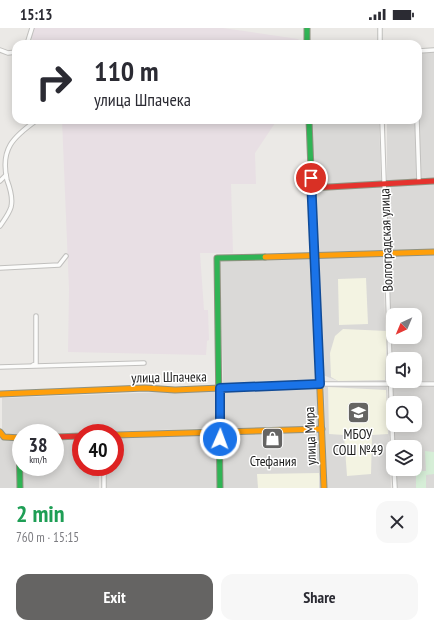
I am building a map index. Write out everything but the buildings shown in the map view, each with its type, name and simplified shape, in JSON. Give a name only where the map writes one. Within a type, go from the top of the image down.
[{"type":"street","points":[[28,40],[32,28]]},
{"type":"street","points":[[307,40],[308,28]]},
{"type":"street","points":[[380,28],[380,40]]},
{"type":"street","points":[[0,50],[8,53],[12,52]]},
{"type":"street","points":[[422,50],[434,50]]},
{"type":"street","points":[[0,226],[11,207],[4,159],[11,142],[31,124]]},
{"type":"street","name":"улица Мира","points":[[309,124],[324,488]]},
{"type":"street","name":"Волгоградская улица","points":[[382,124],[385,253],[390,352]]},
{"type":"street","points":[[417,124],[419,182]]},
{"type":"street","points":[[0,181],[6,175]]},
{"type":"street","points":[[312,188],[434,181]]},
{"type":"street","points":[[220,488],[220,388],[217,258],[434,252]]},
{"type":"street","points":[[0,268],[59,264],[66,256]]},
{"type":"street","points":[[0,367],[36,364],[36,316]]},
{"type":"street","points":[[0,367],[144,363]]},
{"type":"street","name":"улица Шпачека","points":[[0,394],[145,388],[175,390],[320,384],[386,384]]},
{"type":"street","name":"улица Шпачека","points":[[422,384],[434,384]]},
{"type":"street","name":"Волгоградская улица","points":[[392,388],[393,440]]},
{"type":"street","points":[[124,435],[322,429]]},
{"type":"street","points":[[0,432],[2,438]]},
{"type":"street","points":[[20,476],[20,488]]},
{"type":"street","points":[[104,476],[104,488]]},
{"type":"street","points":[[394,476],[395,488]]},
{"type":"shaded area","points":[[34,28],[223,28],[299,40],[33,40],[31,37]]},
{"type":"shaded area","points":[[422,52],[434,52],[434,178],[420,179],[419,124],[422,124]]},
{"type":"shaded area","points":[[62,124],[274,124],[255,153],[256,184],[231,184],[233,253],[200,253],[204,310],[208,310],[209,340],[207,341],[206,355],[68,352],[69,289]]},
{"type":"shaded area","points":[[312,124],[379,124],[381,181],[314,185]]},
{"type":"shaded area","points":[[387,124],[415,124],[417,179],[387,181]]},
{"type":"shaded area","points":[[434,184],[434,249],[388,250],[387,186]]},
{"type":"shaded area","points":[[381,186],[382,250],[318,252],[315,191]]},
{"type":"shaded area","points":[[434,255],[434,381],[422,381],[422,352],[391,352],[391,344],[422,344],[422,308],[390,308],[388,256]]},
{"type":"shaded area","points":[[383,256],[386,381],[338,381],[323,375],[318,258]]},
{"type":"shaded area","points":[[313,258],[317,382],[223,384],[220,261]]},
{"type":"shaded area","points":[[366,278],[368,324],[339,325],[338,279]]},
{"type":"shaded area","points":[[343,329],[386,331],[385,380],[338,381],[331,377],[330,353],[335,336]]},
{"type":"shaded area","points":[[422,386],[434,386],[434,488],[396,488],[396,476],[422,476],[422,440],[395,440],[394,432],[422,432],[422,396],[393,396],[393,388],[422,388]]},
{"type":"shaded area","points":[[317,387],[319,427],[223,428],[223,390],[220,388]]},
{"type":"shaded area","points":[[324,387],[386,387],[387,396],[386,396],[386,432],[389,432],[389,440],[386,440],[386,476],[391,476],[391,488],[327,488]]},
{"type":"shaded area","name":"МБОУ СОШ №49","points":[[328,387],[386,390],[386,432],[388,432],[388,434],[372,435],[371,474],[347,476],[344,435],[329,434]]},
{"type":"shaded area","points":[[218,390],[217,428],[124,431],[124,424],[72,424],[72,433],[64,433],[64,424],[12,424],[12,435],[5,435],[2,430],[2,398]]},
{"type":"shaded area","points":[[320,433],[321,488],[223,488],[222,436],[224,434]]},
{"type":"shaded area","points":[[217,434],[218,488],[105,488],[104,476],[124,476],[124,437]]},
{"type":"shaded area","points":[[0,436],[3,440],[12,441],[12,476],[17,476],[17,488],[0,488]]},
{"type":"shaded area","points":[[72,438],[72,476],[99,476],[99,488],[23,488],[22,476],[64,476],[64,439]]},
{"type":"shaded area","points":[[319,473],[319,488],[258,488],[257,474]]},
{"type":"green space","points":[[425,451],[434,452],[434,474],[426,475],[426,488],[416,488],[416,476],[422,476],[422,471],[426,471]]},
{"type":"traffic: fast","points":[[307,28],[307,40]]},
{"type":"traffic: fast","points":[[309,124],[315,270]]},
{"type":"traffic: fast","points":[[220,488],[217,258],[265,257]]},
{"type":"traffic: fast","points":[[20,476],[20,488]]},
{"type":"traffic: slow","points":[[265,257],[434,252]]},
{"type":"traffic: slow","points":[[315,270],[324,488]]},
{"type":"traffic: slow","points":[[0,394],[145,388],[175,390],[220,388]]},
{"type":"traffic: slow","points":[[124,435],[322,429]]},
{"type":"traffic: slow","points":[[0,432],[4,437],[12,437]]},
{"type":"traffic: jam","points":[[311,188],[434,181]]},
{"type":"traffic: jam","points":[[64,437],[72,436]]},
{"type":"place","name":"МБОУ СОШ №49","points":[[358,412]]},
{"type":"place","name":"Стефания","points":[[273,439]]},
{"type":"route","points":[[220,439],[220,388],[320,384],[311,178]]}]
